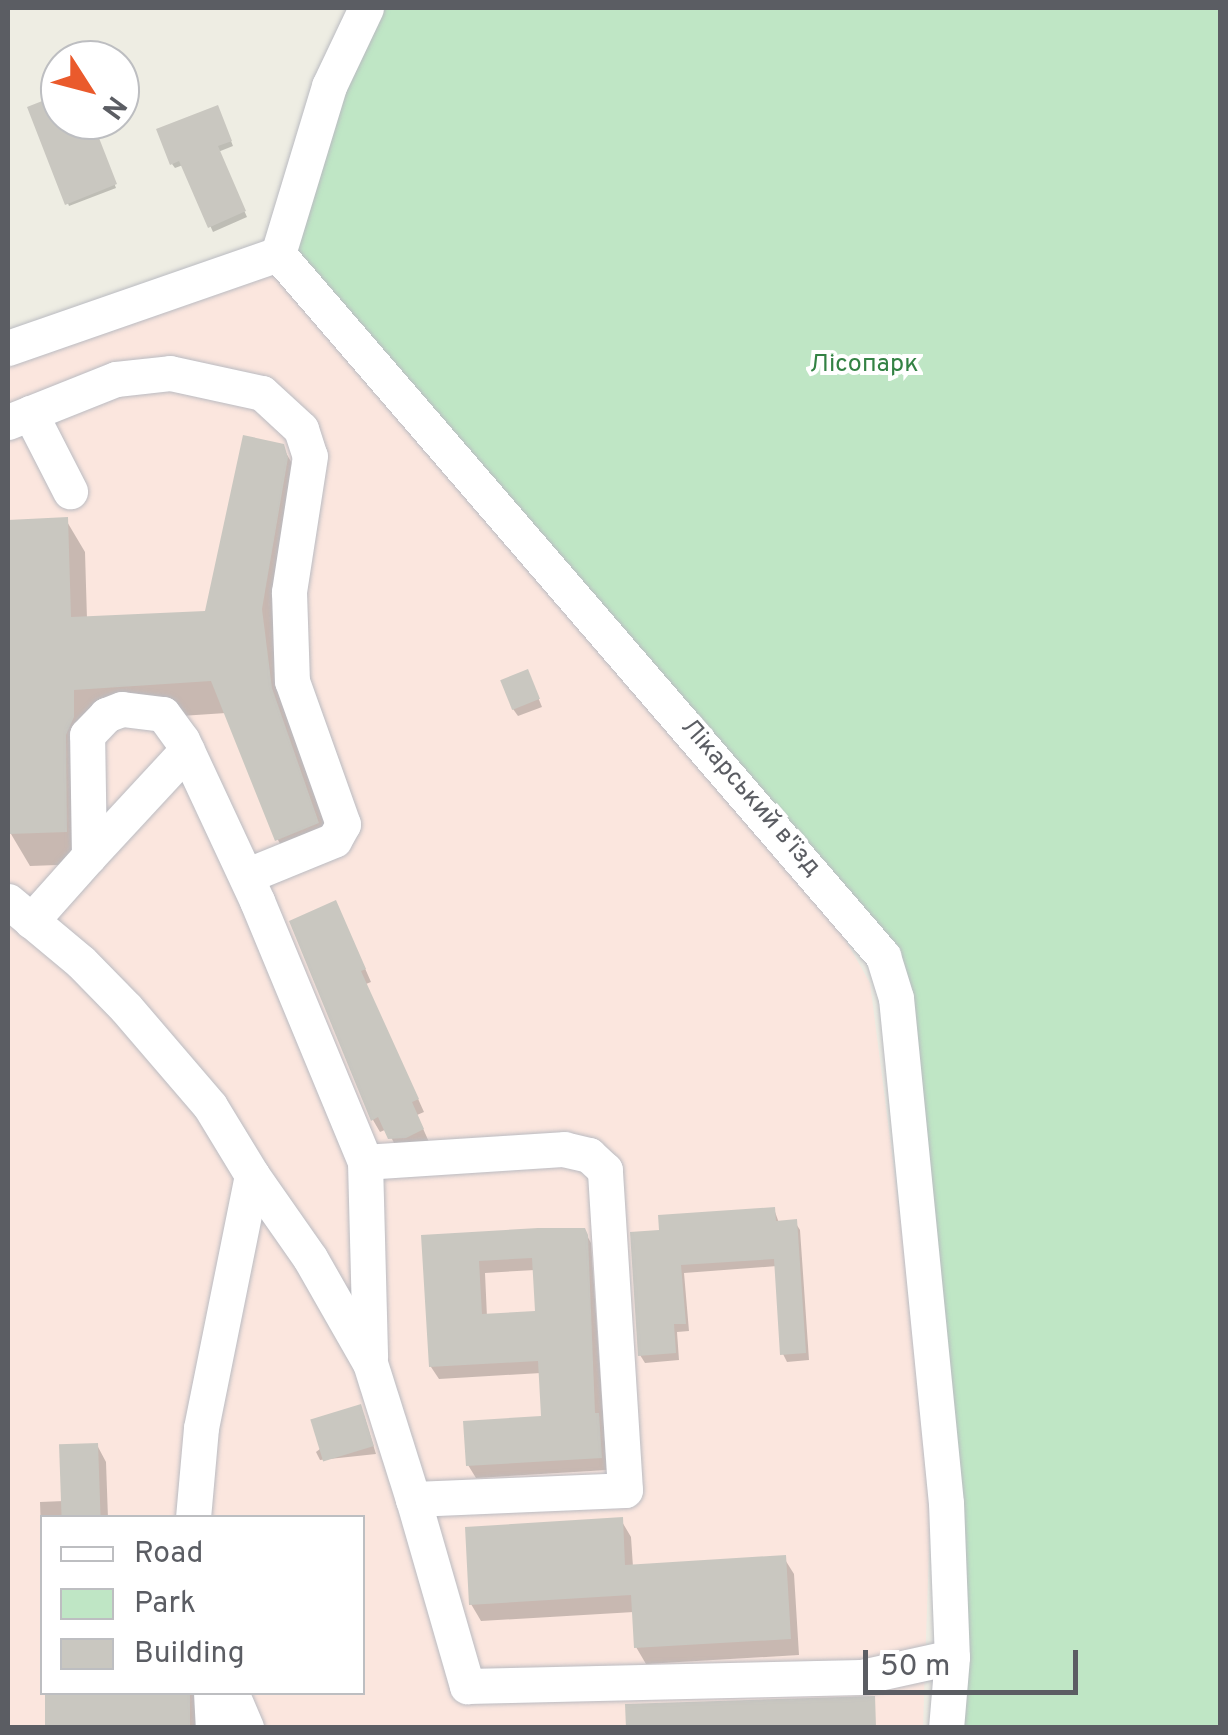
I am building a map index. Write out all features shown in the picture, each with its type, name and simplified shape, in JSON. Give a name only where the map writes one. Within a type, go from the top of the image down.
[{"type":"street","points":[[8,348],[278,254],[329,86],[366,8]]},
{"type":"street","name":"Лікарський в'їзд","points":[[278,254],[883,956],[896,998],[946,1503],[952,1657],[946,1728]]},
{"type":"street","points":[[70,491],[19,418],[116,379],[170,373],[262,393],[301,429],[310,456],[289,592],[292,681],[343,824],[334,840],[246,876]]},
{"type":"street","points":[[89,856],[84,745],[93,726],[122,708],[153,710],[172,720],[187,750],[246,876],[365,1162],[370,1362]]},
{"type":"street","points":[[187,750],[89,856],[20,911],[80,962],[210,1106],[310,1258],[370,1362],[467,1686],[862,1677],[952,1657]]},
{"type":"street","points":[[365,1162],[564,1149],[589,1155],[605,1170],[624,1490],[413,1499]]},
{"type":"street","points":[[193,1515],[201,1428],[252,1175]]},
{"type":"street","points":[[211,1695],[213,1728]]},
{"type":"street","points":[[232,1695],[246,1728]]},
{"type":"shaded area","points":[[268,265],[816,888],[870,983],[932,1463],[923,1727],[8,1728],[8,363]]},
{"type":"green space","name":"Лісопарк","points":[[386,8],[1220,8],[1220,1727],[956,1727],[902,1004],[296,251],[346,72],[365,34]]},
{"type":"building","points":[[40,102],[40,140],[100,140],[117,184],[65,205],[27,107]]},
{"type":"building","points":[[218,105],[232,141],[218,146],[246,211],[208,228],[179,161],[170,165],[156,129]]},
{"type":"building","points":[[243,435],[284,444],[288,458],[262,609],[272,688],[319,823],[275,841],[211,681],[74,690],[74,717],[66,735],[67,832],[9,834],[8,520],[68,517],[71,617],[205,611]]},
{"type":"building","points":[[528,669],[540,699],[512,710],[500,680]]},
{"type":"building","points":[[336,900],[366,969],[361,971],[419,1099],[412,1102],[424,1129],[406,1138],[388,1139],[378,1117],[371,1121],[289,921]]},
{"type":"building","points":[[775,1207],[776,1221],[797,1219],[806,1353],[780,1355],[774,1259],[681,1265],[686,1324],[674,1324],[676,1353],[638,1356],[630,1232],[659,1230],[658,1215]]},
{"type":"building","points":[[585,1228],[595,1413],[599,1413],[602,1458],[466,1466],[463,1421],[541,1416],[538,1361],[429,1367],[421,1235]],"holes":[[[532,1258],[535,1311],[482,1314],[479,1261]]]},
{"type":"building","points":[[361,1404],[374,1446],[323,1462],[310,1419]]},
{"type":"building","points":[[98,1443],[101,1515],[61,1515],[59,1444]]},
{"type":"building","points":[[623,1517],[625,1565],[786,1555],[791,1639],[634,1648],[631,1595],[469,1605],[465,1527]]},
{"type":"building","points":[[45,1695],[190,1695],[190,1728],[45,1728]]},
{"type":"building","points":[[875,1696],[876,1728],[626,1728],[625,1704]]}]
